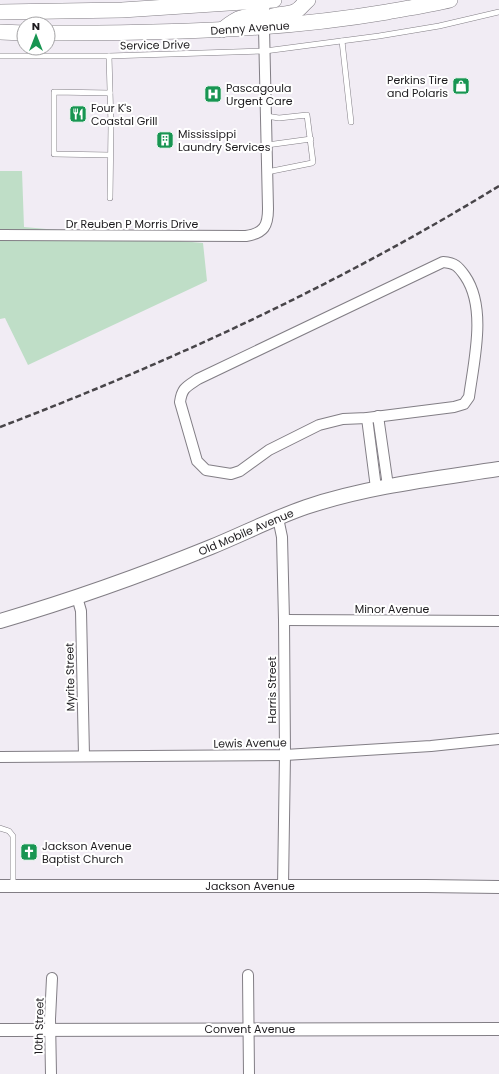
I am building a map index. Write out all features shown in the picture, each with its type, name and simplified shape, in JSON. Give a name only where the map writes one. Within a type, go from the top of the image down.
[{"type":"main road","points":[[0,12],[122,10],[267,0]]},
{"type":"main road","points":[[221,30],[240,18],[253,16],[260,12],[267,0]]},
{"type":"main road","points":[[264,28],[266,22],[271,17],[279,14],[295,12],[308,0]]},
{"type":"main road","name":"Denny Avenue","points":[[56,33],[162,33],[264,28],[363,16],[450,0]]},
{"type":"main road","points":[[0,32],[16,33]]},
{"type":"main road","name":"Old Mobile Avenue","points":[[0,621],[77,597],[135,576],[212,547],[278,518],[328,500],[382,487],[499,469]]},
{"type":"street","points":[[264,28],[267,172]]},
{"type":"street","name":"Dr Reuben P Morris Drive","points":[[0,235],[253,235],[263,230],[268,219],[267,172]]},
{"type":"street","points":[[443,262],[452,262],[460,268],[471,284],[476,303],[478,329],[469,397],[464,404],[454,407],[367,418],[343,419],[319,425],[269,450],[240,471],[231,474],[206,470],[197,461],[180,402],[182,393],[186,387],[198,379],[443,262]]},
{"type":"street","points":[[378,416],[382,487]]},
{"type":"street","points":[[367,418],[382,487]]},
{"type":"street","name":"Harris Street","points":[[278,518],[282,537],[284,620],[285,755],[283,886]]},
{"type":"street","name":"Myrite Street","points":[[77,597],[81,611],[84,756]]},
{"type":"street","name":"Minor Avenue","points":[[284,620],[499,622]]},
{"type":"street","name":"Lewis Avenue","points":[[0,757],[285,755],[431,746],[499,739]]},
{"type":"street","name":"Jackson Avenue","points":[[0,886],[499,887]]},
{"type":"street","points":[[248,975],[249,1074]]},
{"type":"street","name":"10th Street","points":[[51,1074],[52,978]]},
{"type":"street","name":"Convent Avenue","points":[[0,1030],[499,1029]]},
{"type":"lane","name":"Service Drive","points":[[0,56],[109,56],[265,51],[379,36],[439,26],[499,12]]},
{"type":"lane","points":[[342,41],[351,122]]},
{"type":"lane","points":[[109,56],[110,198]]},
{"type":"lane","points":[[110,93],[54,92],[54,154],[110,155]]},
{"type":"lane","points":[[266,116],[279,118],[306,114],[314,162],[267,172]]},
{"type":"lane","points":[[267,145],[311,140]]},
{"type":"lane","points":[[0,828],[8,831],[13,836],[13,886]]},
{"type":"green space","points":[[0,171],[22,171],[24,227],[203,243],[207,281],[28,365],[5,318],[0,319]]},
{"type":"railway","points":[[0,427],[129,375],[255,318],[379,255],[499,186]]},
{"type":"place","name":"Perkins Tire and Polaris","points":[[461,86]]},
{"type":"place","name":"Pascagoula Urgent Care","points":[[213,94]]},
{"type":"place","name":"Four K's Coastal Grill","points":[[78,114]]},
{"type":"place","name":"Mississippi Laundry Services","points":[[165,140]]},
{"type":"place","name":"Jackson Avenue Baptist Church","points":[[29,852]]}]
